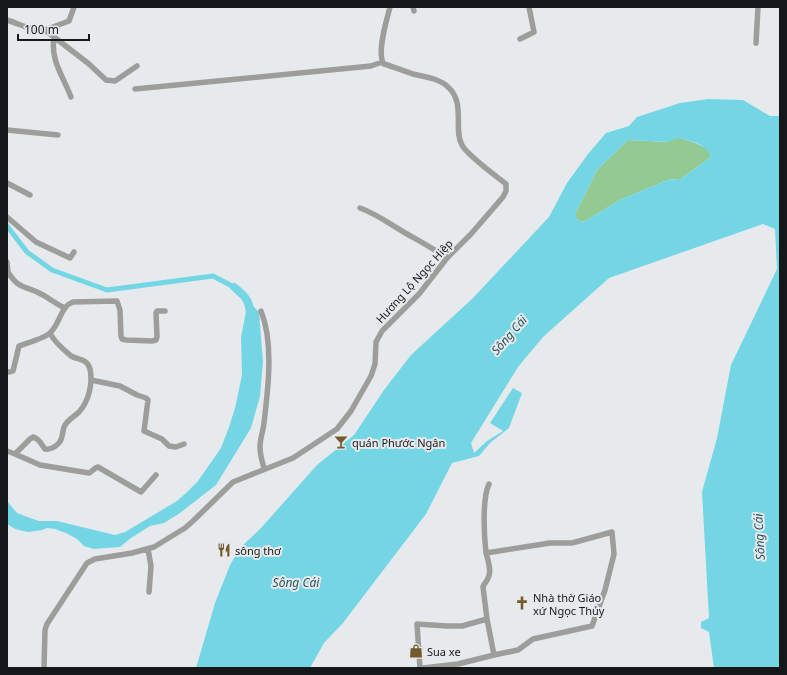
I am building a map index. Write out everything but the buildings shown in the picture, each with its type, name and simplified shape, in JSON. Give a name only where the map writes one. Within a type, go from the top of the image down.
[{"type":"street","points":[[7,20],[28,29],[36,31],[45,30],[69,21],[74,7]]},
{"type":"street","points":[[135,89],[371,66],[382,62],[381,54],[383,37],[390,7]]},
{"type":"street","points":[[520,39],[534,32],[529,7]]},
{"type":"street","points":[[756,43],[758,7]]},
{"type":"street","points":[[45,30],[89,64],[106,80],[115,81],[136,66]]},
{"type":"street","points":[[54,38],[53,49],[55,60],[72,97]]},
{"type":"street","name":"Hương Lộ Ngọc Hiệp","points":[[44,668],[45,630],[47,624],[87,563],[148,549],[185,528],[233,482],[301,454],[341,425],[351,411],[371,376],[375,364],[376,342],[382,331],[419,294],[447,258],[471,234],[503,197],[506,191],[506,184],[462,146],[459,136],[458,106],[453,92],[448,86],[382,62]]},
{"type":"street","points":[[7,130],[58,135]]},
{"type":"street","points":[[7,183],[30,194]]},
{"type":"street","points":[[360,208],[383,218],[447,258]]},
{"type":"street","points":[[7,217],[38,243],[70,258],[74,252]]},
{"type":"street","points":[[7,262],[8,272],[15,282],[39,293],[65,308]]},
{"type":"street","points":[[7,372],[12,370],[19,346],[50,333],[61,318],[65,308],[68,304],[73,302],[117,302],[120,310],[122,339],[156,340],[156,313],[158,311],[165,311]]},
{"type":"street","points":[[261,311],[267,329],[268,349],[264,425],[260,446],[260,454],[264,468]]},
{"type":"street","points":[[14,454],[33,437],[37,438],[45,449],[48,450],[58,444],[62,436],[63,428],[79,412],[87,400],[91,380],[90,368],[84,360],[72,357],[56,342],[50,333]]},
{"type":"street","points":[[91,380],[120,386],[146,398],[148,400],[144,431],[162,439],[169,446],[176,447],[184,444]]},
{"type":"street","points":[[7,450],[40,465],[89,473],[98,467],[141,492],[156,475]]},
{"type":"street","points":[[489,484],[485,504],[484,535],[490,573],[483,587],[494,655]]},
{"type":"street","points":[[423,668],[458,664],[518,650],[533,639],[592,626],[605,590],[614,554],[612,532],[572,543],[550,542],[486,552]]},
{"type":"street","points":[[148,549],[151,566],[149,592]]},
{"type":"street","points":[[420,668],[417,624],[462,626],[487,619]]},
{"type":"green space","points":[[677,137],[708,149],[711,157],[679,180],[670,179],[620,200],[587,220],[581,222],[576,218],[576,212],[597,170],[628,140],[667,142]]},
{"type":"water","name":"Sông Cái","points":[[708,99],[743,100],[770,116],[780,115],[780,668],[714,668],[709,632],[701,628],[701,622],[709,618],[702,492],[717,438],[731,365],[777,269],[775,229],[763,224],[609,278],[543,337],[518,367],[471,443],[474,453],[487,441],[503,431],[490,423],[513,388],[522,393],[509,428],[490,443],[479,456],[452,463],[426,514],[343,623],[324,643],[310,668],[196,668],[215,603],[230,565],[240,548],[261,528],[317,465],[354,435],[384,390],[411,355],[473,298],[549,217],[567,183],[588,154],[606,133],[629,126],[637,117],[680,103]],"holes":[[[677,138],[697,143],[709,152],[711,157],[679,180],[670,179],[620,200],[587,220],[581,222],[576,218],[576,212],[597,170],[628,140],[668,142]]]},
{"type":"water","points":[[234,287],[259,312],[263,362],[260,396],[251,428],[216,485],[180,513],[164,523],[150,526],[120,547],[94,549],[84,546],[77,539],[55,529],[47,528],[28,532],[15,529],[7,524],[7,501],[17,513],[39,521],[57,521],[115,535],[125,532],[177,501],[198,481],[221,448],[235,408],[242,375],[241,337],[246,312],[244,303]]},
{"type":"waterway","points":[[7,226],[27,252],[52,270],[107,290],[213,276],[234,287]]},
{"type":"waterway","points":[[234,287],[247,300],[250,310]]},
{"type":"place","name":"quán Phước Ngân","points":[[341,442]]},
{"type":"place","name":"sông thơ","points":[[224,550]]},
{"type":"place","name":"Nhà thờ Giáo xứ Ngọc Thủy","points":[[522,603]]},
{"type":"place","name":"Sua xe","points":[[416,651]]}]
